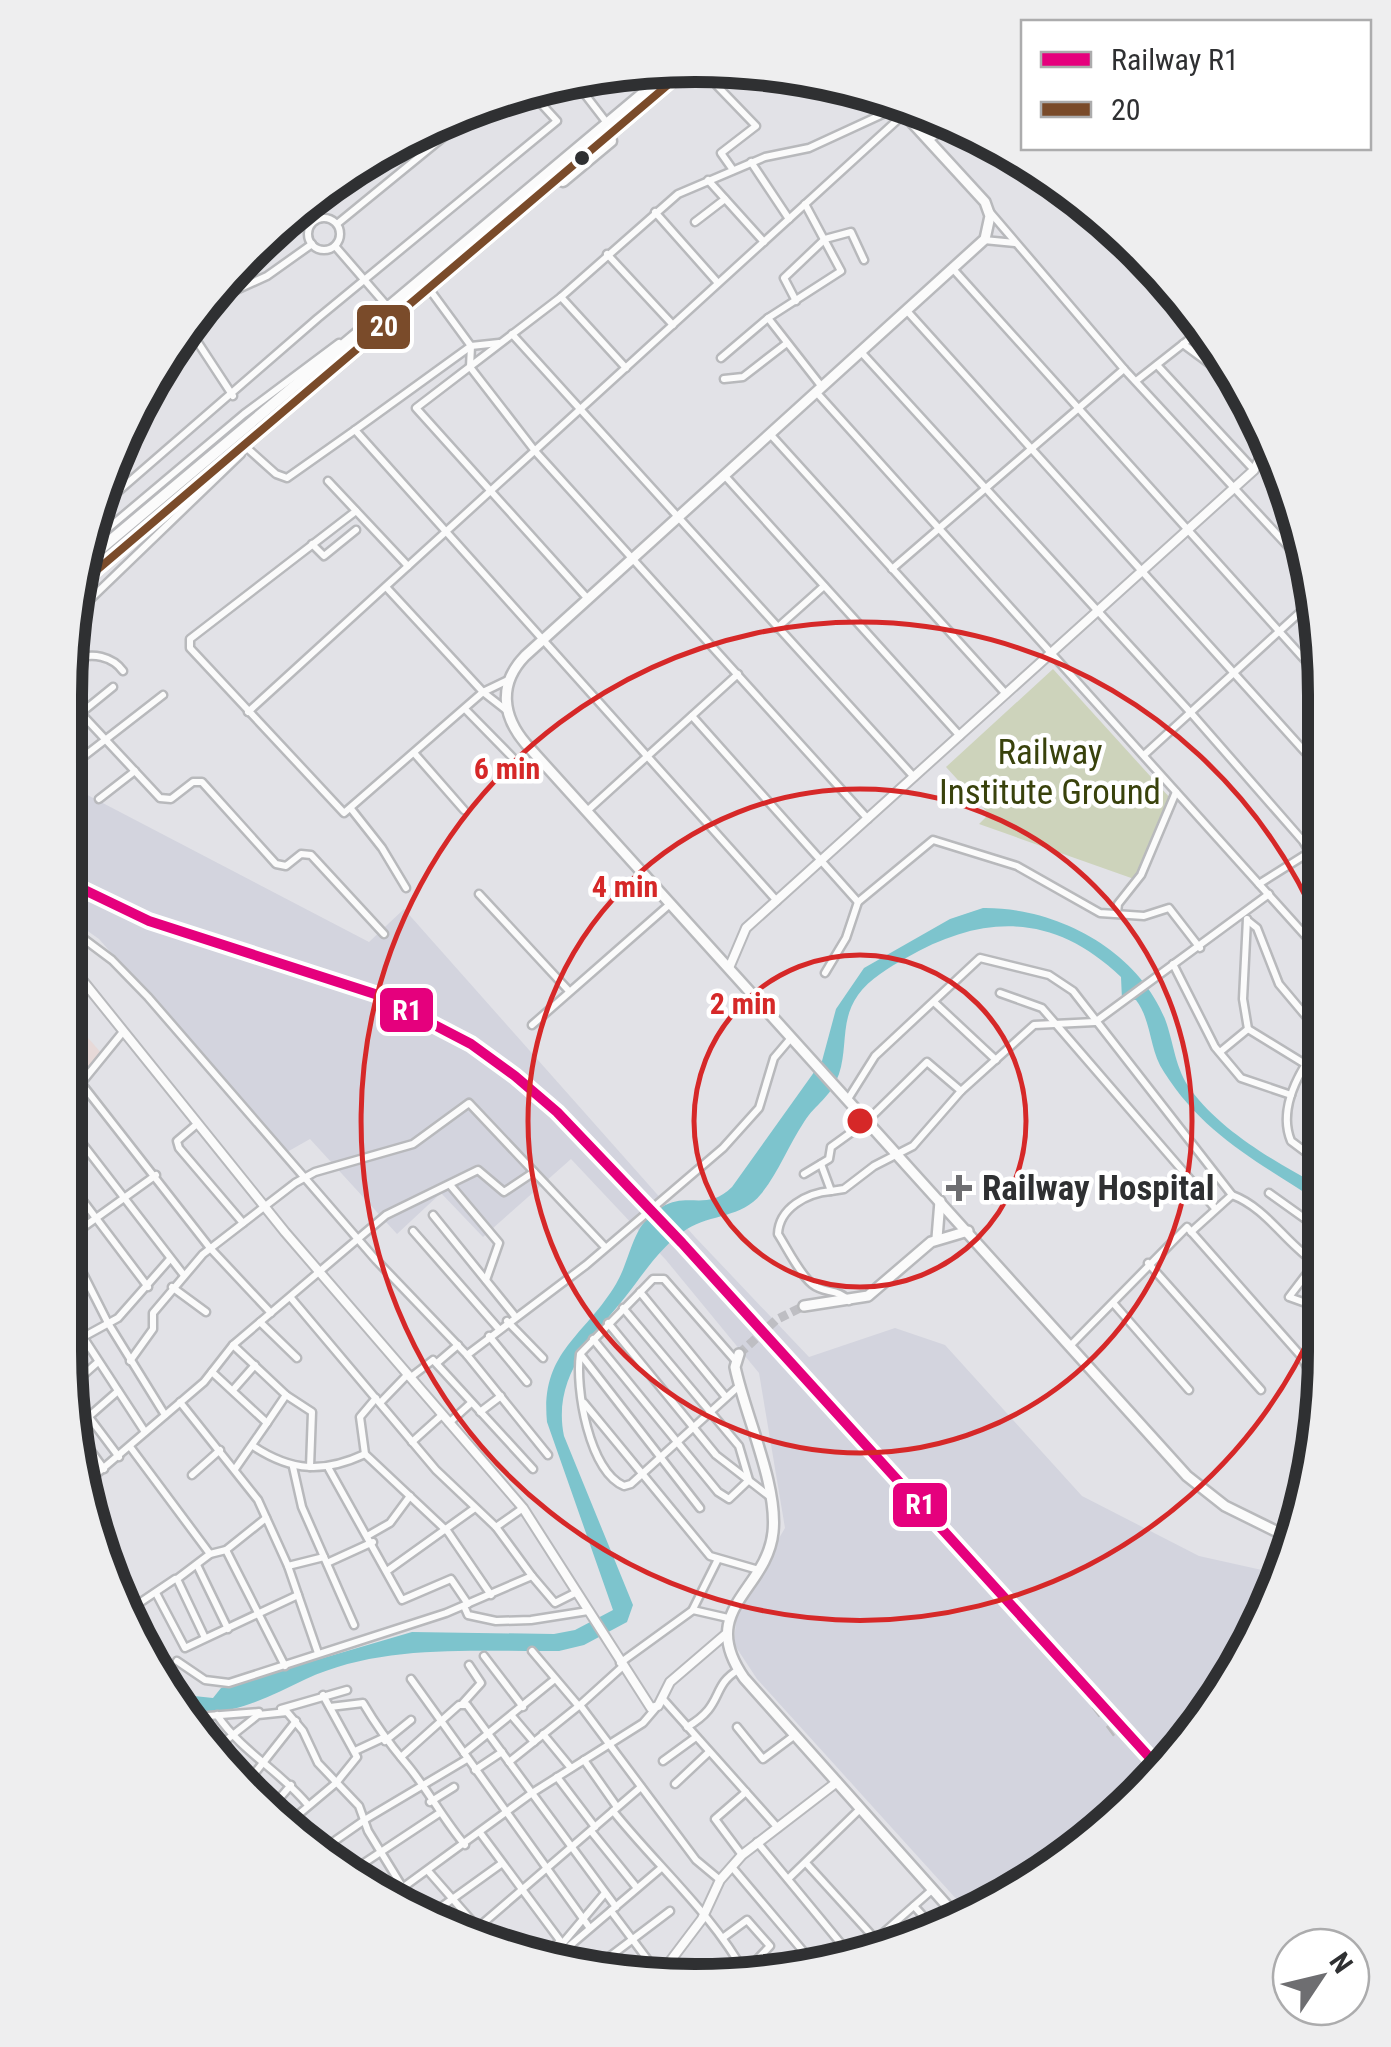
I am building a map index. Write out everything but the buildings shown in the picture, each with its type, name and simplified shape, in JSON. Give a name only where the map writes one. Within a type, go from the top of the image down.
[{"type":"main road","points":[[95,571],[520,209],[586,163],[669,83]]},
{"type":"main road","points":[[100,549],[654,84]]},
{"type":"main road","points":[[910,122],[989,212],[984,240],[519,661],[508,680],[506,710],[520,737],[1196,1484],[1225,1506],[1281,1533]]},
{"type":"main road","points":[[938,1238],[940,1201]]},
{"type":"main road","points":[[804,1306],[850,1301],[879,1289],[938,1238],[968,1231]]},
{"type":"main road","points":[[737,1356],[739,1386],[769,1496],[773,1532],[728,1618],[726,1634],[738,1670],[950,1909]]},
{"type":"street","points":[[714,83],[756,126],[720,153],[733,170]]},
{"type":"street","points":[[584,93],[608,123]]},
{"type":"street","points":[[117,493],[556,122],[540,102]]},
{"type":"street","points":[[588,598],[416,408],[561,297],[678,194],[751,162],[809,148],[888,114]]},
{"type":"street","points":[[248,712],[806,204],[893,115]]},
{"type":"street","points":[[928,141],[939,133]]},
{"type":"street","points":[[337,224],[445,136]]},
{"type":"street","points":[[751,162],[789,218]]},
{"type":"street","points":[[708,180],[764,242]]},
{"type":"street","points":[[695,222],[725,199]]},
{"type":"street","points":[[721,358],[768,318],[841,271],[806,204]]},
{"type":"street","points":[[655,212],[718,283]]},
{"type":"street","points":[[989,212],[1124,369],[1291,549]]},
{"type":"street","points":[[323,218],[337,224],[340,234],[335,246],[324,250],[312,244],[308,232],[315,220],[323,218]]},
{"type":"street","points":[[796,301],[784,278],[824,239],[852,232],[864,260]]},
{"type":"street","points":[[984,240],[1016,243]]},
{"type":"street","points":[[236,290],[267,276],[312,244]]},
{"type":"street","points":[[335,246],[387,306]]},
{"type":"street","points":[[607,254],[673,324]]},
{"type":"street","points":[[954,270],[1307,663]]},
{"type":"street","points":[[428,286],[472,346],[470,366],[535,450],[868,819]]},
{"type":"street","points":[[561,297],[626,368]]},
{"type":"street","points":[[908,312],[1308,755]]},
{"type":"street","points":[[768,318],[820,390],[937,528],[1308,938]]},
{"type":"street","points":[[104,532],[244,414],[364,326]]},
{"type":"street","points":[[512,334],[914,777]]},
{"type":"street","points":[[1136,381],[1192,336]]},
{"type":"street","points":[[196,340],[232,396]]},
{"type":"street","points":[[724,379],[744,377],[787,342]]},
{"type":"street","points":[[247,448],[276,474],[287,478],[472,346],[500,343]]},
{"type":"street","points":[[1183,344],[1212,367]]},
{"type":"street","points":[[862,353],[1191,713],[1304,840],[1308,849]]},
{"type":"street","points":[[1200,359],[1205,355]]},
{"type":"street","points":[[1156,364],[1269,478]]},
{"type":"street","points":[[892,569],[983,488],[1080,411],[1124,369]]},
{"type":"street","points":[[90,599],[247,448],[265,425]]},
{"type":"street","points":[[354,430],[777,901]]},
{"type":"street","points":[[771,434],[1006,694]]},
{"type":"street","points":[[729,968],[742,932],[1142,573],[1256,467],[1260,458]]},
{"type":"street","points":[[724,476],[960,736]]},
{"type":"street","points":[[328,481],[408,566]]},
{"type":"street","points":[[356,511],[188,643],[248,712],[344,813],[483,692],[508,680]]},
{"type":"street","points":[[312,544],[324,556],[356,530]]},
{"type":"street","points":[[386,586],[483,692],[506,710]]},
{"type":"street","points":[[777,628],[824,586]]},
{"type":"street","points":[[1144,755],[1302,611]]},
{"type":"street","points":[[84,656],[109,658],[123,671]]},
{"type":"street","points":[[587,811],[738,674]]},
{"type":"street","points":[[82,706],[113,687]]},
{"type":"street","points":[[82,758],[163,695]]},
{"type":"street","points":[[465,710],[517,762]]},
{"type":"street","points":[[82,714],[166,801],[193,782],[202,782],[276,864],[286,866],[301,854],[310,855],[384,934]]},
{"type":"street","points":[[692,716],[858,902]]},
{"type":"street","points":[[415,754],[464,810]]},
{"type":"street","points":[[99,799],[135,771]]},
{"type":"street","points":[[1117,913],[1118,904],[1141,876],[1176,792]]},
{"type":"street","points":[[352,810],[382,848],[406,888]]},
{"type":"street","points":[[825,973],[846,938],[858,902],[904,859],[932,840],[944,840],[1017,866],[1100,913],[1144,916],[1169,908],[1200,948]]},
{"type":"street","points":[[1260,884],[1308,855]]},
{"type":"street","points":[[479,894],[568,992]]},
{"type":"street","points":[[850,1301],[842,1293],[822,1290],[808,1280],[778,1234],[782,1216],[812,1195],[844,1189],[912,1146],[961,1091],[1034,1025],[1054,1022],[1078,1026],[1095,1022],[1173,964],[1243,919],[1268,894]]},
{"type":"street","points":[[532,1025],[670,904]]},
{"type":"street","points":[[1243,919],[1243,999],[1248,1029],[1304,1064]]},
{"type":"street","points":[[1243,919],[1257,928],[1279,984],[1308,1019]]},
{"type":"street","points":[[82,938],[112,960],[148,998],[359,1241],[468,1355],[548,1455]]},
{"type":"street","points":[[846,1097],[867,1065],[980,958],[1049,975],[1073,992],[1232,1195],[1252,1203],[1308,1256]]},
{"type":"street","points":[[1173,964],[1220,1052],[1240,1078],[1291,1095]]},
{"type":"street","points":[[82,980],[264,1206],[523,1508],[621,1665],[655,1708]]},
{"type":"street","points":[[1000,993],[1042,1008],[1214,1207]]},
{"type":"street","points":[[934,1002],[996,1060]]},
{"type":"street","points":[[1220,1052],[1248,1029]]},
{"type":"street","points":[[122,1033],[82,1083],[210,1248],[271,1313]]},
{"type":"street","points":[[468,1355],[700,1169],[752,1117],[774,1058],[792,1038]]},
{"type":"street","points":[[1308,1059],[1291,1095],[1287,1118],[1291,1141],[1308,1154]]},
{"type":"street","points":[[804,1174],[831,1156],[831,1147],[868,1121],[927,1062],[961,1091]]},
{"type":"street","points":[[130,1361],[154,1329],[153,1313],[183,1274],[264,1206],[306,1176],[414,1144],[469,1103],[605,1247]]},
{"type":"street","points":[[197,1124],[178,1140],[178,1148],[243,1222]]},
{"type":"street","points":[[82,1143],[183,1274]]},
{"type":"street","points":[[821,1164],[831,1191]]},
{"type":"street","points":[[95,1475],[131,1448],[212,1372],[233,1345],[386,1215],[478,1170],[504,1192],[534,1172]]},
{"type":"street","points":[[82,1229],[156,1175]]},
{"type":"street","points":[[451,1186],[498,1243],[486,1280]]},
{"type":"street","points":[[1269,1194],[1308,1221]]},
{"type":"street","points":[[1191,1232],[1214,1207],[1232,1195]]},
{"type":"street","points":[[82,1200],[148,1288]]},
{"type":"street","points":[[433,1215],[514,1316]]},
{"type":"street","points":[[1071,1345],[1114,1304],[1148,1263],[1188,1227],[1308,1367]]},
{"type":"street","points":[[412,1231],[498,1328]]},
{"type":"street","points":[[82,1335],[108,1323],[148,1288],[170,1259]]},
{"type":"street","points":[[1148,1263],[1261,1390]]},
{"type":"street","points":[[82,1270],[108,1323],[165,1415]]},
{"type":"street","points":[[1308,1274],[1289,1297],[1308,1303]]},
{"type":"street","points":[[737,1356],[664,1279],[654,1280],[580,1354],[592,1448],[612,1480],[624,1486],[644,1473],[692,1424],[739,1386]]},
{"type":"street","points":[[172,1287],[206,1312]]},
{"type":"street","points":[[640,1292],[725,1396]]},
{"type":"street","points":[[290,1298],[412,1442],[496,1527],[555,1603],[578,1592]]},
{"type":"street","points":[[1114,1304],[1189,1390]]},
{"type":"street","points":[[624,1308],[738,1446],[748,1480]]},
{"type":"street","points":[[506,1321],[543,1358]]},
{"type":"street","points":[[260,1322],[297,1358]]},
{"type":"street","points":[[608,1323],[716,1455],[769,1496]]},
{"type":"street","points":[[489,1336],[527,1382]]},
{"type":"street","points":[[82,1337],[144,1432]]},
{"type":"street","points":[[593,1338],[724,1496],[733,1497],[748,1480]]},
{"type":"street","points":[[233,1345],[314,1417],[310,1467]]},
{"type":"street","points":[[437,1362],[458,1345]]},
{"type":"street","points":[[1301,1356],[1308,1350]]},
{"type":"street","points":[[580,1354],[700,1508]]},
{"type":"street","points":[[491,1595],[448,1532],[365,1454],[360,1417],[429,1361],[437,1362],[533,1469]]},
{"type":"street","points":[[83,1375],[98,1362]]},
{"type":"street","points":[[233,1390],[255,1365]]},
{"type":"street","points":[[212,1372],[267,1424]]},
{"type":"street","points":[[87,1420],[118,1391]]},
{"type":"street","points":[[235,1469],[286,1395]]},
{"type":"street","points":[[480,1412],[501,1396]]},
{"type":"street","points":[[180,1402],[235,1469],[266,1518],[288,1566],[318,1653]]},
{"type":"street","points":[[584,1402],[717,1561],[756,1570]]},
{"type":"street","points":[[412,1442],[471,1404]]},
{"type":"street","points":[[89,1417],[119,1457]]},
{"type":"street","points":[[254,1446],[292,1467],[329,1469],[365,1454]]},
{"type":"street","points":[[131,1448],[210,1554]]},
{"type":"street","points":[[91,1449],[104,1469]]},
{"type":"street","points":[[192,1475],[220,1450]]},
{"type":"street","points":[[292,1467],[297,1495],[354,1625]]},
{"type":"street","points":[[329,1469],[404,1602],[451,1579],[471,1617],[496,1621],[589,1612]]},
{"type":"street","points":[[288,1566],[326,1560],[371,1538],[390,1523],[410,1496]]},
{"type":"street","points":[[387,1571],[448,1532],[475,1508]]},
{"type":"street","points":[[496,1527],[523,1508]]},
{"type":"street","points":[[137,1604],[210,1554],[226,1550],[266,1518]]},
{"type":"street","points":[[226,1550],[284,1666]]},
{"type":"street","points":[[510,1762],[605,1683],[621,1665],[693,1610],[717,1561]]},
{"type":"street","points":[[197,1564],[228,1629]]},
{"type":"street","points":[[177,1661],[216,1683],[284,1666],[466,1605],[532,1576]]},
{"type":"street","points":[[176,1578],[206,1638]]},
{"type":"street","points":[[156,1592],[181,1646],[188,1648],[298,1595]]},
{"type":"street","points":[[693,1610],[728,1618]]},
{"type":"street","points":[[280,1710],[296,1721],[318,1763],[366,1818],[380,1851],[403,1888],[532,1794],[635,1729],[655,1708],[670,1682],[726,1634]]},
{"type":"street","points":[[532,1651],[610,1744],[696,1860],[720,1880]]},
{"type":"street","points":[[484,1656],[524,1707]]},
{"type":"street","points":[[400,1757],[442,1724],[481,1683],[468,1665]]},
{"type":"street","points":[[688,1727],[710,1713],[724,1681],[738,1670]]},
{"type":"street","points":[[411,1679],[590,1927]]},
{"type":"street","points":[[330,1844],[465,1756],[554,1680]]},
{"type":"street","points":[[205,1719],[216,1714],[280,1710],[347,1690]]},
{"type":"street","points":[[296,1816],[356,1761],[355,1751],[323,1695]]},
{"type":"street","points":[[662,1698],[778,1828]]},
{"type":"street","points":[[330,1707],[360,1701],[384,1740],[465,1845]]},
{"type":"street","points":[[463,1703],[605,1893],[646,1962]]},
{"type":"street","points":[[223,1741],[267,1712]]},
{"type":"street","points":[[216,1714],[230,1734],[291,1785],[308,1805]]},
{"type":"street","points":[[512,1716],[534,1742]]},
{"type":"street","points":[[355,1751],[384,1740],[411,1720]]},
{"type":"street","points":[[252,1774],[296,1721]]},
{"type":"street","points":[[736,1727],[763,1760],[794,1735]]},
{"type":"street","points":[[543,1734],[571,1768]]},
{"type":"street","points":[[663,1761],[696,1737]]},
{"type":"street","points":[[475,1770],[502,1752]]},
{"type":"street","points":[[675,1784],[709,1752]]},
{"type":"street","points":[[584,1760],[660,1869],[705,1912],[739,1963]]},
{"type":"street","points":[[557,1777],[638,1888]]},
{"type":"street","points":[[669,1963],[705,1912],[720,1880],[742,1855],[837,1782]]},
{"type":"street","points":[[278,1800],[291,1785]]},
{"type":"street","points":[[430,1802],[454,1787]]},
{"type":"street","points":[[481,1926],[641,1787]]},
{"type":"street","points":[[742,1855],[715,1819],[746,1792]]},
{"type":"street","points":[[788,1880],[860,1809]]},
{"type":"street","points":[[361,1865],[438,1814]]},
{"type":"street","points":[[481,1834],[520,1893],[567,1951]]},
{"type":"street","points":[[757,1842],[843,1946]]},
{"type":"street","points":[[806,1862],[874,1938]]},
{"type":"street","points":[[438,1908],[502,1864]]},
{"type":"street","points":[[732,1867],[807,1954]]},
{"type":"street","points":[[555,1948],[590,1927],[660,1869]]},
{"type":"street","points":[[430,1872],[473,1922]]},
{"type":"street","points":[[889,1933],[932,1889]]},
{"type":"street","points":[[562,1945],[581,1916],[605,1893]]},
{"type":"street","points":[[914,1906],[926,1919]]},
{"type":"street","points":[[608,1958],[670,1911]]},
{"type":"street","points":[[724,1937],[747,1920],[770,1946],[756,1961]]},
{"type":"shaded area","points":[[82,792],[369,942],[404,909],[695,1237],[809,1357],[895,1328],[945,1345],[1082,1496],[1199,1556],[1268,1571],[1226,1658],[1182,1725],[1129,1785],[1069,1838],[961,1904],[757,1679],[734,1644],[737,1609],[785,1528],[759,1373],[666,1260],[571,1159],[483,1237],[441,1193],[397,1234],[310,1139],[287,1152],[99,939],[82,927]]},
{"type":"shaded area","points":[[82,1031],[102,1054],[82,1078]]},
{"type":"green space","name":"Railway Institute Ground","points":[[1053,669],[1171,799],[1134,879],[979,824],[989,814],[946,767]]},
{"type":"water","points":[[983,908],[1039,915],[1092,938],[1115,954],[1153,995],[1165,1019],[1181,1073],[1203,1105],[1233,1132],[1308,1179],[1308,1195],[1233,1145],[1179,1094],[1159,1063],[1136,1000],[1122,1000],[1121,977],[1096,956],[1044,931],[1018,927],[991,927],[935,943],[887,969],[858,995],[846,1024],[842,1064],[835,1083],[804,1122],[761,1194],[736,1212],[696,1224],[669,1243],[588,1343],[569,1377],[562,1415],[564,1436],[633,1605],[627,1622],[584,1645],[559,1651],[430,1652],[366,1660],[306,1679],[242,1707],[199,1711],[187,1693],[213,1698],[221,1688],[412,1632],[554,1634],[575,1630],[613,1610],[547,1422],[550,1378],[558,1361],[616,1284],[638,1232],[652,1214],[671,1203],[714,1198],[732,1187],[822,1061],[836,1009],[864,968],[950,919]]},
{"type":"tunnel","points":[[739,1354],[776,1320],[804,1306]]},
{"type":"railway","points":[[1035,1630],[1118,1741]]},
{"type":"rail line","name":"R1","points":[[82,889],[149,921],[375,994],[471,1044],[515,1076],[557,1112],[682,1243],[1152,1760]]},
{"type":"transit line","name":"20","points":[[95,572],[670,83]]},
{"type":"place","name":"Railway Hospital","points":[[959,1188]]}]
